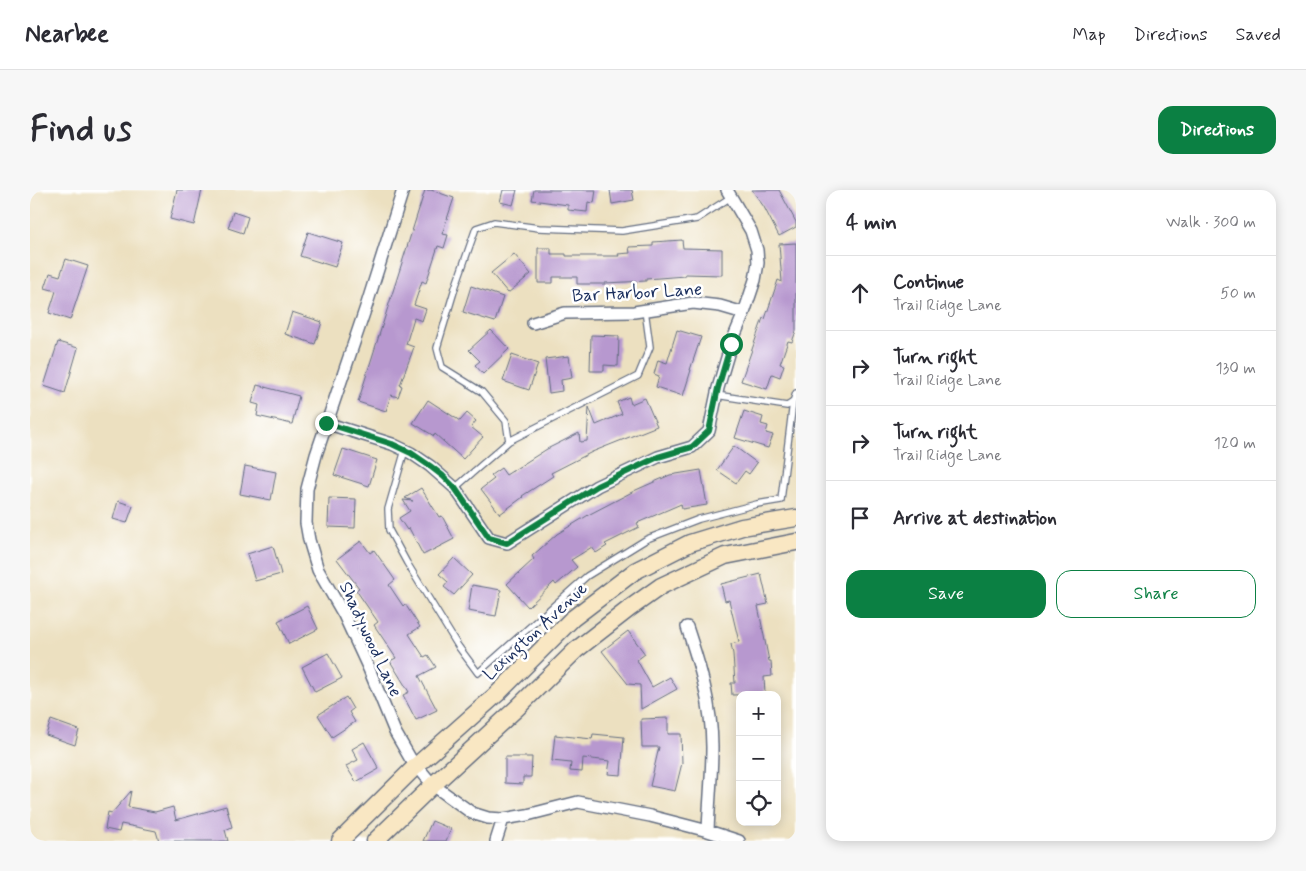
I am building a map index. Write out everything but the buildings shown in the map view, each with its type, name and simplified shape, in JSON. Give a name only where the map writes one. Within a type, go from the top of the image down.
[{"type":"street","name":"Shadywood Lane","points":[[403,190],[316,455],[307,489],[306,523],[318,570],[344,615],[395,732],[416,766],[433,785],[472,813],[503,820],[578,802],[650,816],[739,841]]},
{"type":"street","points":[[326,423],[392,444],[430,466],[455,488],[489,538],[507,543],[597,486],[658,457],[692,447],[709,431],[716,395],[731,344],[755,280],[758,263],[757,250],[751,231],[729,194]]},
{"type":"street","name":"Bar Harbor Lane","points":[[533,323],[565,313],[634,312],[694,303],[720,306],[744,313]]},
{"type":"street","name":"Lexington Avenue","points":[[340,841],[416,766],[496,694],[572,619],[635,571],[690,543],[742,527],[796,518]]},
{"type":"street","points":[[375,841],[576,650],[630,608],[661,586],[726,556],[796,542]]},
{"type":"street","points":[[687,627],[699,662],[708,705],[712,746],[708,831]]},
{"type":"street","points":[[496,841],[503,820]]},
{"type":"lane","points":[[509,441],[506,421],[482,392],[442,367],[437,348],[476,228],[494,222],[539,228],[622,231],[697,219],[729,194]]},
{"type":"lane","points":[[455,488],[509,441],[638,376],[650,348],[645,310]]},
{"type":"lane","points":[[405,450],[388,510],[390,530],[407,563],[458,646],[478,673],[587,576],[647,539],[699,518],[781,500],[796,394]]},
{"type":"lane","points":[[716,395],[787,406],[794,402]]},
{"type":"route","points":[[326,423],[392,444],[411,453],[443,476],[455,488],[489,538],[507,543],[597,486],[658,457],[692,447],[709,431],[718,388],[731,344]]}]
